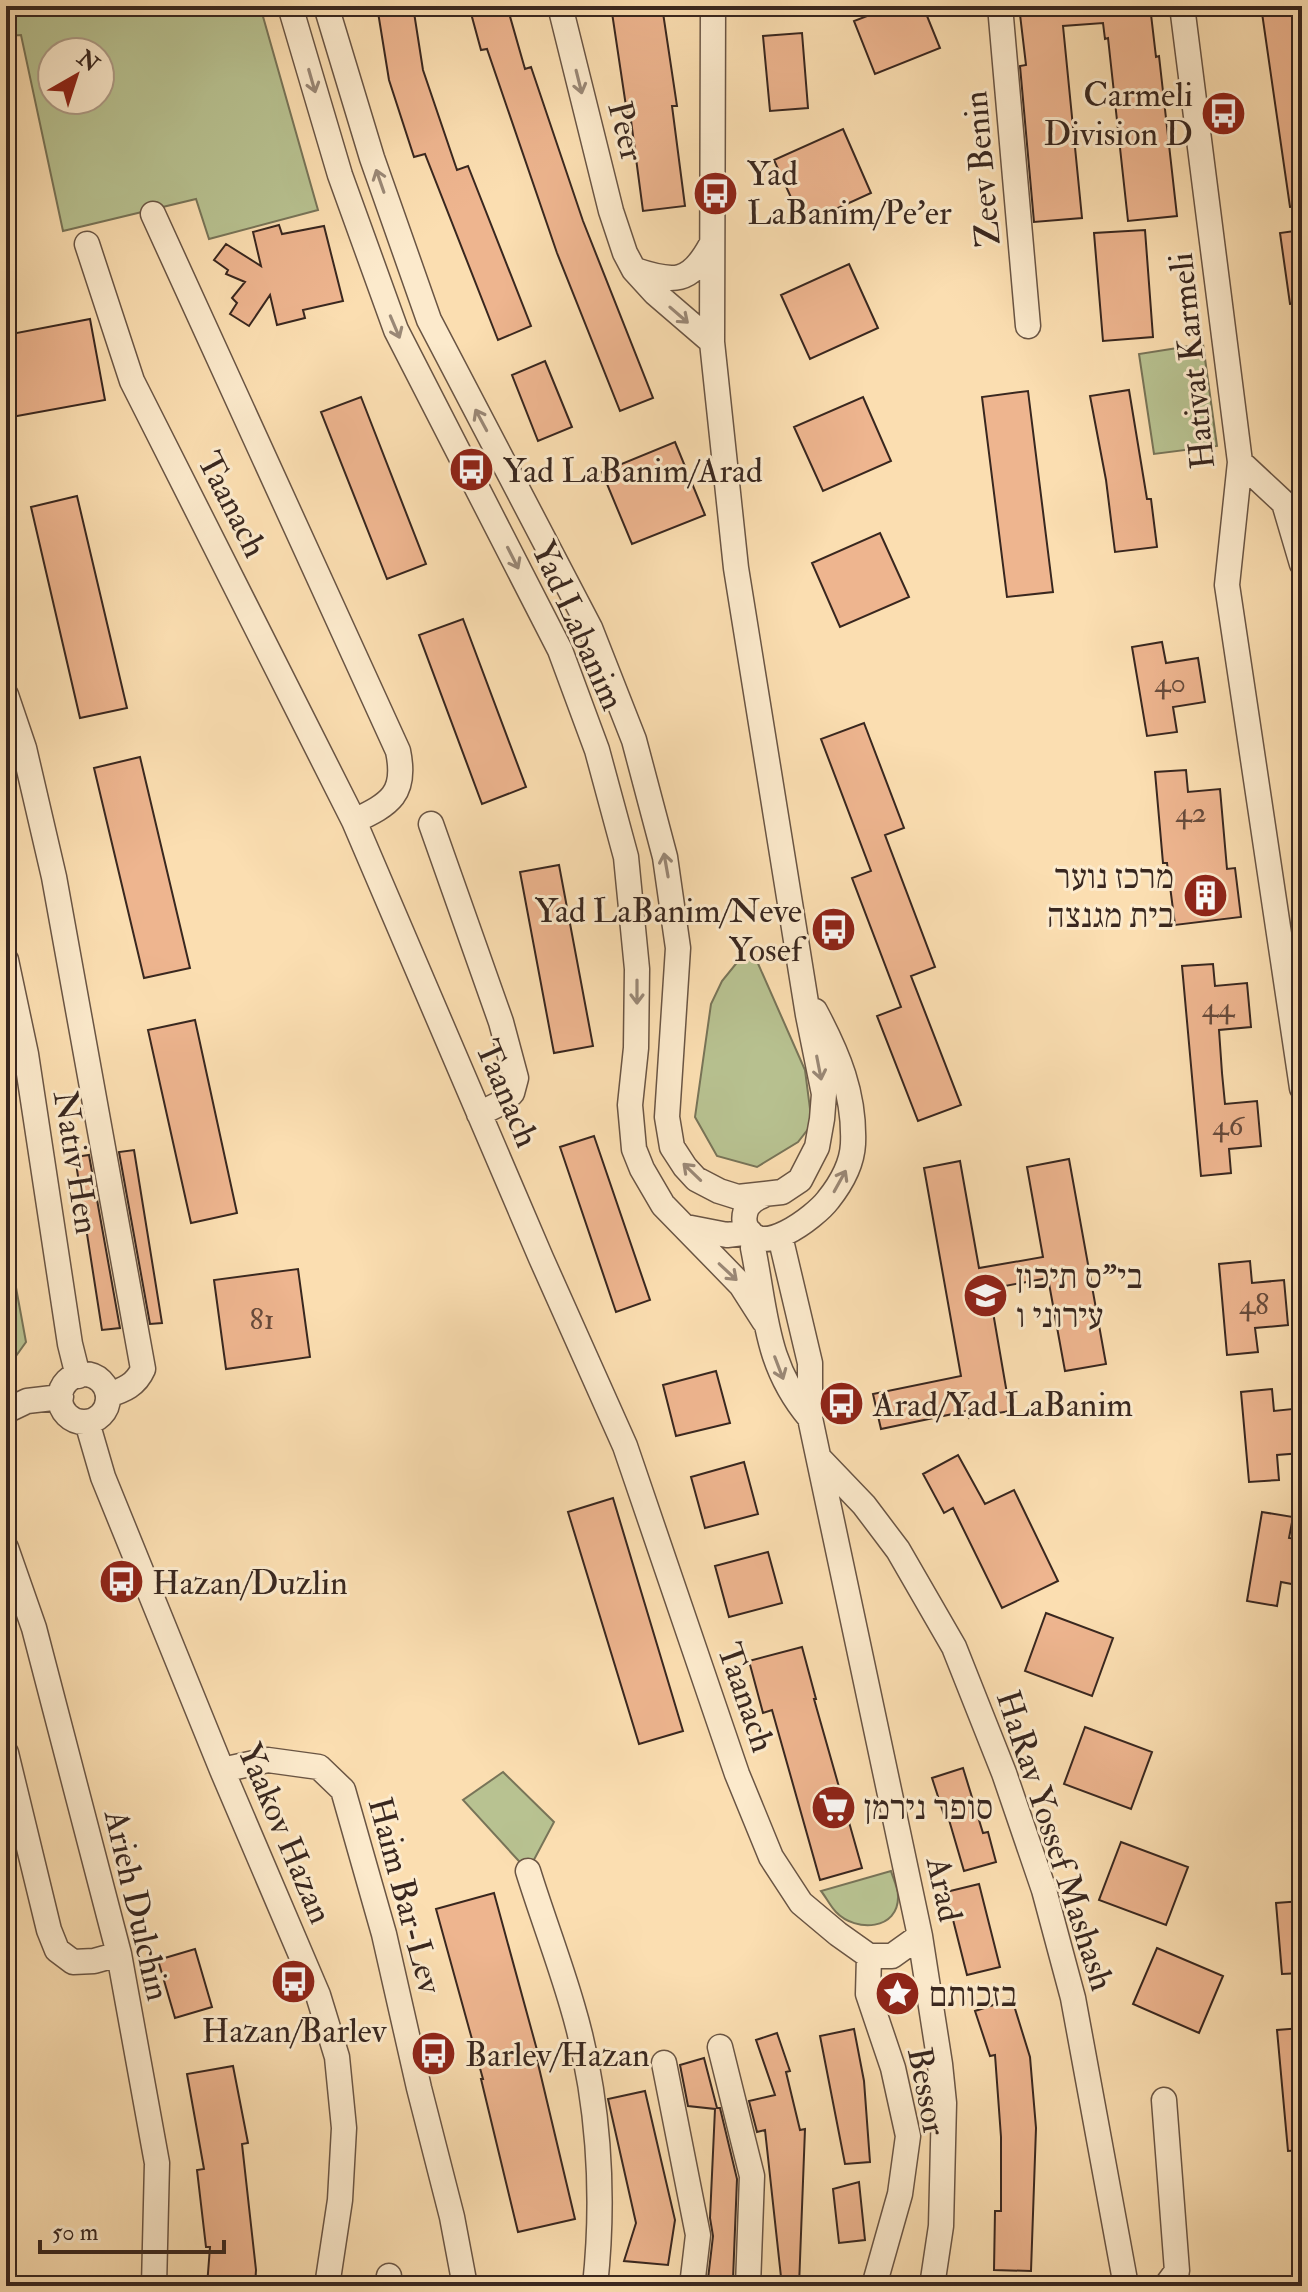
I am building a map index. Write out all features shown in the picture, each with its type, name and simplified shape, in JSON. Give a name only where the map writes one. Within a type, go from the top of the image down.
[{"type":"street","name":"Yad Labanim","points":[[290,6],[340,175],[396,330],[560,650],[597,750],[628,871],[637,969],[636,1048],[630,1105],[634,1149],[663,1205],[741,1285],[764,1321]]},
{"type":"street","name":"Yad Labanim","points":[[326,6],[372,158],[429,320],[590,628],[634,740],[665,857],[678,948],[667,1117],[672,1147],[696,1179],[719,1191],[738,1197],[766,1195]]},
{"type":"street","name":"Peer","points":[[560,6],[611,211],[625,253],[634,270],[671,308],[712,342]]},
{"type":"street","points":[[713,6],[712,342],[736,568],[824,1094],[817,1147],[800,1180],[782,1192],[756,1198],[746,1209],[745,1224],[767,1235]]},
{"type":"street","name":"Zeev Benin","points":[[1000,6],[1028,326]]},
{"type":"street","name":"Hativat Karmeli","points":[[1182,6],[1240,462],[1227,585],[1302,1088]]},
{"type":"street","points":[[153,214],[398,751],[402,770],[399,786],[391,799],[354,821]]},
{"type":"street","name":"Taanach","points":[[87,244],[132,381],[354,821],[625,1446],[737,1774],[771,1857],[801,1903],[869,1956]]},
{"type":"street","points":[[634,270],[676,279],[690,274],[711,245]]},
{"type":"street","points":[[1240,462],[1284,503],[1302,564]]},
{"type":"street","points":[[6,695],[24,748],[54,877],[143,1369],[139,1379],[125,1390],[108,1395]]},
{"type":"street","points":[[431,824],[501,1022],[516,1078],[512,1093],[479,1114]]},
{"type":"street","name":"Nativ Hen","points":[[6,960],[26,1054],[70,1344],[78,1376]]},
{"type":"street","points":[[686,1227],[727,1235],[767,1235],[806,1220],[827,1201],[847,1169],[853,1146],[848,1080],[805,991]]},
{"type":"street","points":[[766,1195],[782,1201],[789,1213],[789,1220],[767,1235]]},
{"type":"street","name":"Arad","points":[[810,1418],[785,1385],[764,1321],[753,1248],[767,1235],[810,1363],[810,1418],[920,1936],[944,2103],[941,2226],[932,2286]]},
{"type":"street","points":[[78,1376],[95,1377],[102,1382],[108,1395],[105,1410],[87,1422],[71,1418],[61,1405],[67,1382],[78,1376]]},
{"type":"street","points":[[6,1411],[27,1401],[61,1397]]},
{"type":"street","name":"Yaakov Hazan","points":[[87,1422],[103,1477],[222,1770],[318,1995],[337,2057],[344,2128],[340,2200],[327,2286]]},
{"type":"street","name":"HaRav Yossef Mashash","points":[[819,1458],[864,1505],[898,1550],[954,1647],[1004,1773],[1044,1890],[1073,1998],[1126,2286]]},
{"type":"street","name":"Arieh Dulchin","points":[[6,1548],[34,1628],[119,1954],[157,2163],[154,2286]]},
{"type":"street","points":[[6,1753],[49,1930],[57,1950],[73,1962],[94,1961],[119,1954]]},
{"type":"street","name":"Haim Bar-Lev","points":[[222,1770],[268,1760],[319,1767],[343,1790],[384,1934],[452,2217],[465,2286]]},
{"type":"street","points":[[528,1871],[573,2008],[596,2127],[599,2226],[595,2286]]},
{"type":"street","points":[[869,1956],[892,1956],[920,1936]]},
{"type":"street","name":"Bessor","points":[[869,1956],[868,1994],[893,2068],[908,2136],[900,2194],[874,2286]]},
{"type":"street","points":[[720,2047],[752,2176],[748,2286]]},
{"type":"street","points":[[664,2063],[698,2235],[692,2286]]},
{"type":"street","points":[[1164,2100],[1177,2271],[1166,2286]]},
{"type":"green space","points":[[6,6],[260,6],[318,210],[209,239],[196,199],[63,231],[38,116],[116,116],[116,36],[36,36],[36,105],[21,35],[6,36]]},
{"type":"green space","points":[[1203,344],[1217,446],[1154,454],[1139,354]]},
{"type":"green space","points":[[756,959],[805,1070],[812,1124],[798,1142],[757,1167],[717,1156],[695,1117],[711,1004],[722,981],[739,960]]},
{"type":"green space","points":[[6,1233],[26,1342],[6,1370]]},
{"type":"green space","points":[[503,1772],[554,1822],[528,1871],[463,1800]]},
{"type":"green space","points":[[891,1871],[898,1893],[896,1907],[892,1916],[875,1925],[844,1919],[821,1891]]},
{"type":"building","points":[[377,6],[413,6],[423,70],[457,170],[468,166],[531,326],[498,340],[425,154],[414,157],[389,80]]},
{"type":"building","points":[[469,6],[507,6],[525,69],[531,67],[583,221],[653,398],[620,411],[557,253],[487,49],[481,50]]},
{"type":"building","points":[[611,6],[662,6],[677,106],[672,106],[685,206],[643,211]]},
{"type":"building","points":[[893,6],[923,6],[940,48],[875,74],[854,21]]},
{"type":"building","points":[[1019,6],[1150,6],[1156,57],[1159,56],[1177,216],[1128,221],[1108,38],[1105,39],[1103,23],[1063,26],[1082,218],[1034,222],[1020,66],[1026,65]]},
{"type":"building","points":[[1261,6],[1299,6],[1302,28],[1302,206],[1290,207]]},
{"type":"building","points":[[802,33],[808,108],[770,111],[763,36]]},
{"type":"building","points":[[843,129],[871,193],[803,224],[774,160]]},
{"type":"building","points":[[279,225],[282,234],[324,226],[343,301],[303,310],[305,318],[277,325],[270,295],[249,326],[230,314],[237,303],[232,298],[245,282],[226,274],[228,270],[214,260],[226,244],[261,266],[253,232]]},
{"type":"building","points":[[1145,230],[1153,337],[1103,341],[1094,233]]},
{"type":"building","points":[[1302,230],[1302,303],[1290,304],[1280,233]]},
{"type":"building","points":[[849,264],[878,328],[810,359],[781,295]]},
{"type":"building","points":[[90,319],[105,400],[6,418],[6,335]]},
{"type":"building","points":[[545,361],[572,427],[538,441],[512,375]]},
{"type":"building","points":[[1129,390],[1147,499],[1151,499],[1157,547],[1115,552],[1106,480],[1090,396]]},
{"type":"building","points":[[1028,391],[1053,592],[1007,597],[982,397]]},
{"type":"building","points":[[361,397],[426,564],[387,579],[321,412]]},
{"type":"building","points":[[863,397],[891,461],[823,491],[794,427]]},
{"type":"building","points":[[675,442],[705,515],[632,544],[602,472]]},
{"type":"building","points":[[77,496],[127,708],[80,718],[31,507]]},
{"type":"building","points":[[880,533],[909,597],[840,627],[812,563]]},
{"type":"building","points":[[463,619],[526,787],[482,804],[419,635]]},
{"type":"building","points":[[1162,642],[1166,663],[1198,658],[1205,702],[1173,707],[1177,732],[1147,736],[1132,647]]},
{"type":"building","points":[[864,723],[904,828],[885,835],[935,967],[911,976],[961,1105],[918,1121],[877,1016],[901,1007],[852,878],[871,871],[821,739]]},
{"type":"building","points":[[140,757],[190,968],[144,978],[94,768]]},
{"type":"building","points":[[1186,770],[1188,792],[1220,789],[1227,869],[1235,868],[1241,917],[1175,925],[1167,863],[1163,863],[1155,772]]},
{"type":"building","points":[[559,865],[593,1046],[554,1053],[520,872]]},
{"type":"building","points":[[1213,964],[1215,986],[1247,983],[1251,1027],[1219,1030],[1222,1073],[1225,1104],[1257,1101],[1261,1146],[1229,1149],[1231,1173],[1201,1176],[1182,966]]},
{"type":"building","points":[[195,1020],[237,1213],[191,1223],[148,1030]]},
{"type":"building","points":[[594,1136],[650,1300],[616,1312],[560,1147]]},
{"type":"building","points":[[134,1150],[162,1323],[150,1324],[119,1152]]},
{"type":"building","points":[[89,1155],[120,1328],[102,1330],[75,1157]]},
{"type":"building","points":[[1069,1159],[1106,1364],[1065,1371],[1048,1278],[989,1289],[1010,1411],[969,1418],[967,1411],[881,1429],[873,1394],[961,1376],[924,1168],[960,1161],[979,1268],[1043,1257],[1027,1167]]},
{"type":"building","points":[[1250,1261],[1252,1283],[1284,1280],[1288,1325],[1255,1328],[1258,1352],[1227,1355],[1219,1264]]},
{"type":"building","points":[[298,1269],[310,1357],[226,1369],[214,1280]]},
{"type":"building","points":[[716,1371],[730,1423],[676,1436],[663,1385]]},
{"type":"building","points":[[1272,1389],[1274,1411],[1302,1408],[1302,1453],[1277,1455],[1279,1480],[1249,1482],[1241,1392]]},
{"type":"building","points":[[958,1455],[985,1504],[1014,1490],[1058,1581],[1002,1608],[953,1508],[944,1513],[923,1474]]},
{"type":"building","points":[[744,1462],[758,1514],[705,1528],[691,1477]]},
{"type":"building","points":[[613,1498],[683,1731],[639,1744],[568,1512]]},
{"type":"building","points":[[1262,1512],[1293,1517],[1289,1538],[1302,1540],[1302,1586],[1281,1582],[1277,1606],[1247,1601]]},
{"type":"building","points":[[768,1552],[782,1603],[729,1617],[715,1566]]},
{"type":"building","points":[[1046,1613],[1113,1638],[1092,1696],[1025,1671]]},
{"type":"building","points":[[802,1647],[862,1868],[820,1880],[772,1710],[763,1713],[749,1661]]},
{"type":"building","points":[[1085,1727],[1152,1752],[1131,1809],[1064,1784]]},
{"type":"building","points":[[963,1768],[983,1833],[988,1832],[996,1862],[964,1871],[947,1813],[944,1815],[932,1778]]},
{"type":"building","points":[[1121,1842],[1188,1867],[1166,1925],[1099,1900]]},
{"type":"building","points":[[979,1884],[1000,1967],[967,1975],[946,1892]]},
{"type":"building","points":[[494,1893],[537,2050],[575,2219],[518,2232],[483,2079],[436,1909]]},
{"type":"building","points":[[1302,1901],[1302,1973],[1282,1974],[1276,1903]]},
{"type":"building","points":[[1157,1948],[1223,1976],[1199,2033],[1133,2004]]},
{"type":"building","points":[[195,1949],[212,2007],[175,2018],[158,1960]]},
{"type":"building","points":[[1012,1999],[1030,2057],[1036,2128],[1031,2271],[994,2270],[995,2211],[1001,2211],[1001,2137],[995,2055],[990,2056],[975,2011]]},
{"type":"building","points":[[1302,2028],[1302,2150],[1288,2151],[1277,2030]]},
{"type":"building","points":[[854,2029],[864,2081],[870,2162],[845,2164],[820,2036]]},
{"type":"building","points":[[777,2033],[790,2071],[786,2072],[800,2130],[805,2129],[799,2286],[782,2286],[765,2130],[757,2132],[749,2101],[775,2095],[756,2040]]},
{"type":"building","points":[[704,2058],[737,2179],[733,2279],[708,2279],[713,2236],[710,2218],[715,2109],[688,2106],[680,2065]]},
{"type":"building","points":[[233,2066],[248,2143],[242,2144],[256,2270],[255,2286],[207,2286],[210,2247],[206,2247],[197,2170],[204,2169],[187,2074]]},
{"type":"building","points":[[645,2091],[675,2220],[668,2265],[624,2261],[636,2223],[608,2099]]},
{"type":"building","points":[[859,2182],[865,2240],[839,2243],[833,2189]]},
{"type":"place","name":"Carmeli Division D","points":[[1224,114]]},
{"type":"place","name":"Yad LaBanim/Pe'er","points":[[716,193]]},
{"type":"place","name":"Yad LaBanim/Arad","points":[[472,470]]},
{"type":"place","name":"מרכז נוער בית מגנצה","points":[[1205,896]]},
{"type":"place","name":"Yad LaBanim/Neve Yosef","points":[[833,930]]},
{"type":"place","name":"בי\"ס תיכון עירוני ו","points":[[985,1296]]},
{"type":"place","name":"Arad/Yad LaBanim","points":[[842,1404]]},
{"type":"place","name":"Hazan/Duzlin","points":[[121,1582]]},
{"type":"place","name":"סופר נירמן","points":[[833,1807]]},
{"type":"place","name":"Hazan/Barlev","points":[[294,1982]]},
{"type":"place","name":"בזכותם","points":[[898,1994]]},
{"type":"place","name":"Barlev/Hazan","points":[[434,2054]]}]
